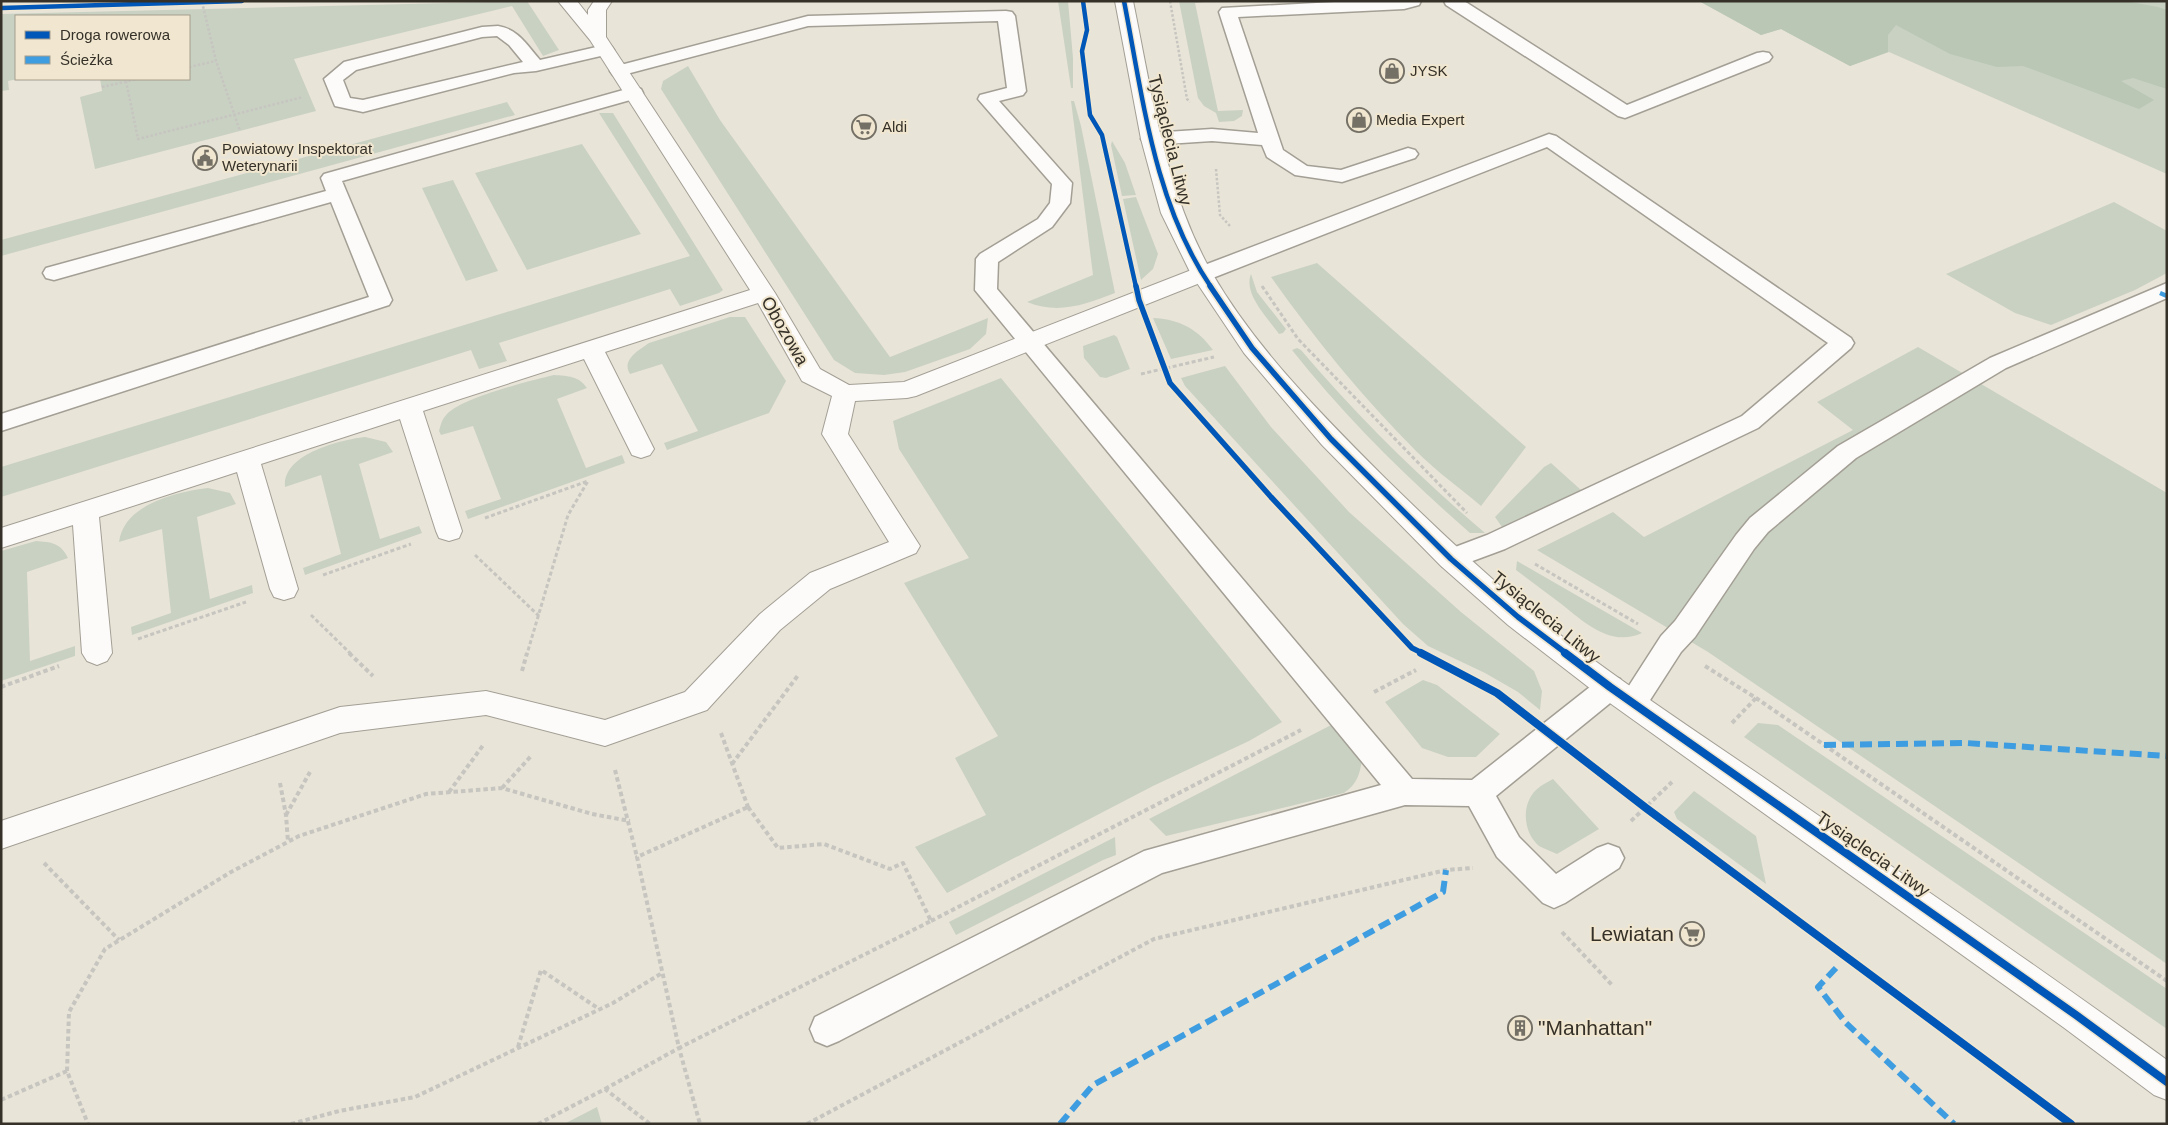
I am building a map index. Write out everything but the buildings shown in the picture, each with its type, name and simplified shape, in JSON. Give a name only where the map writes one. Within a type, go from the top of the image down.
[{"type":"street","name":"Obozowa","points":[[567,1],[601,43],[634,93],[764,293],[811,376],[845,393],[907,390],[1202,274]]},
{"type":"street","points":[[601,43],[597,10],[603,1]]},
{"type":"street","name":"Tysiąclecia Litwy","points":[[1124,1],[1151,140],[1172,213],[1202,274],[1252,348],[1331,440],[1451,559],[1518,617],[1622,695],[2076,1015],[2167,1082]]},
{"type":"street","points":[[1,538],[592,350],[764,293]]},
{"type":"street","points":[[592,350],[641,449]]},
{"type":"street","points":[[7,833],[273,741],[340,720],[486,703],[605,733],[696,701],[770,622],[820,581],[906,546],[835,434],[845,393]]},
{"type":"street","points":[[409,408],[449,531]]},
{"type":"street","points":[[247,460],[284,589]]},
{"type":"street","points":[[85,512],[97,653]]},
{"type":"lane","points":[[1408,154],[1342,176],[1302,171],[1274,153],[1228,12],[1404,4],[1413,1]]},
{"type":"lane","points":[[1452,1],[1625,112],[1762,57]]},
{"type":"lane","points":[[619,71],[808,21],[1006,16],[1017,91],[988,99],[1062,183],[1060,203],[1045,223],[987,259],[986,290],[1405,792]]},
{"type":"lane","points":[[536,66],[523,54],[512,37],[502,31],[482,32],[350,66],[333,79],[342,102],[363,106],[514,68],[536,66],[601,43]]},
{"type":"lane","points":[[1,422],[381,300],[331,178],[634,93]]},
{"type":"lane","points":[[1151,140],[1212,136],[1269,140]]},
{"type":"lane","points":[[1202,274],[1549,140],[1843,344],[1750,422],[1496,542],[1451,559]]},
{"type":"lane","points":[[54,273],[337,194]]},
{"type":"lane","points":[[826,1029],[1155,861],[1405,792],[1478,792],[1622,695],[1684,629],[1759,525],[1847,452],[1998,364],[2167,290]]},
{"type":"lane","points":[[1478,792],[1508,847],[1554,892],[1608,858]]},
{"type":"path","points":[[1170,1],[1187,99],[1207,115],[1212,136],[1220,215],[1238,236],[1266,294],[1298,339],[1496,542],[1671,644],[1756,698],[2167,981]]},
{"type":"path","points":[[202,2],[216,61],[240,131]]},
{"type":"path","points":[[190,67],[216,61]]},
{"type":"path","points":[[102,88],[132,80]]},
{"type":"path","points":[[126,81],[138,139],[310,95]]},
{"type":"path","points":[[1160,360],[1167,376]]},
{"type":"path","points":[[1,687],[588,481],[568,515],[510,710],[449,792]]},
{"type":"path","points":[[449,531],[539,616]]},
{"type":"path","points":[[284,589],[408,711]]},
{"type":"path","points":[[538,1124],[605,1090],[679,1048],[931,921],[1416,670]]},
{"type":"path","points":[[732,764],[799,674]]},
{"type":"path","points":[[721,731],[748,807],[778,848],[824,844],[890,869],[903,863],[931,921]]},
{"type":"path","points":[[605,733],[630,822],[679,1048],[700,1124]]},
{"type":"path","points":[[273,741],[286,815],[288,842]]},
{"type":"path","points":[[88,1124],[67,1071],[69,1012],[105,949],[231,872],[299,836],[426,794],[502,788],[592,814],[630,822]]},
{"type":"path","points":[[1638,802],[1654,814]]},
{"type":"path","points":[[637,857],[748,807]]},
{"type":"path","points":[[7,833],[119,940]]},
{"type":"path","points":[[807,1124],[1154,939],[1446,870],[1476,868]]},
{"type":"path","points":[[1554,925],[1613,986]]},
{"type":"path","points":[[518,1048],[541,970],[599,1010]]},
{"type":"path","points":[[291,1124],[339,1111],[415,1097],[599,1010],[662,973]]},
{"type":"path","points":[[1,1100],[67,1071]]},
{"type":"path","points":[[605,1090],[650,1124]]},
{"type":"shaded area","points":[[527,1],[559,50],[543,56],[512,6],[294,59],[316,111],[95,169],[80,97],[102,91],[100,80],[190,80],[190,15],[15,15],[15,80],[8,81],[9,90],[1,91],[1,14]]},
{"type":"shaded area","points":[[1058,1],[1068,1],[1073,58],[1073,88],[1071,88]]},
{"type":"shaded area","points":[[1179,1],[1215,1],[1195,3],[1218,111],[1243,110],[1242,116],[1234,121],[1219,122],[1216,113],[1204,106],[1198,98]]},
{"type":"shaded area","points":[[1699,1],[2167,1],[2167,174],[1889,52],[1850,66],[1781,29],[1761,35]]},
{"type":"shaded area","points":[[688,66],[720,120],[890,357],[988,318],[986,334],[970,349],[905,372],[884,375],[855,373],[834,360],[661,89],[663,81]]},
{"type":"shaded area","points":[[1071,101],[1074,101],[1081,126],[1115,293],[1083,304],[1050,308],[1027,302],[1093,275]]},
{"type":"shaded area","points":[[507,102],[515,115],[1,256],[1,240]]},
{"type":"shaded area","points":[[599,113],[613,113],[723,290],[719,293],[680,306],[670,289],[499,343],[507,361],[479,369],[471,350],[1,497],[1,467],[690,256]]},
{"type":"shaded area","points":[[1112,141],[1125,163],[1136,195],[1122,196],[1111,145]]},
{"type":"shaded area","points":[[582,144],[641,234],[527,270],[475,173]]},
{"type":"shaded area","points":[[453,180],[498,271],[466,281],[422,188]]},
{"type":"shaded area","points":[[1136,197],[1158,254],[1153,269],[1141,280],[1123,199]]},
{"type":"shaded area","points":[[2114,202],[2167,231],[2167,273],[2135,290],[2051,325],[2015,313],[1946,274]]},
{"type":"shaded area","points":[[1317,263],[1526,447],[1481,506],[1425,459],[1397,432],[1323,346],[1271,277]]},
{"type":"shaded area","points":[[1251,274],[1257,292],[1286,329],[1283,333],[1279,334],[1253,298],[1249,282]]},
{"type":"shaded area","points":[[730,317],[745,317],[786,381],[769,413],[667,450],[664,443],[698,431],[662,364],[630,374],[628,369],[629,360],[636,352],[649,343]]},
{"type":"shaded area","points":[[1153,318],[1171,320],[1187,326],[1201,336],[1213,350],[1171,359]]},
{"type":"shaded area","points":[[1114,335],[1117,337],[1130,369],[1106,378],[1100,377],[1084,358],[1083,346]]},
{"type":"shaded area","points":[[1918,347],[2167,493],[2167,964],[1708,652],[1537,550],[1613,512],[1644,537],[1853,430],[1817,402]]},
{"type":"shaded area","points":[[1297,348],[1301,350],[1390,446],[1485,533],[1470,533],[1400,468],[1355,423],[1312,375],[1292,350]]},
{"type":"shaded area","points":[[1225,366],[1271,427],[1349,512],[1461,612],[1534,671],[1542,691],[1540,710],[1518,692],[1485,673],[1428,646],[1403,624],[1185,386],[1181,378]]},
{"type":"shaded area","points":[[554,375],[577,379],[587,388],[557,399],[586,468],[622,455],[625,463],[468,519],[465,511],[501,499],[473,426],[441,435],[439,431],[444,418],[455,408],[482,396],[514,385]]},
{"type":"shaded area","points":[[1001,378],[1282,722],[1249,741],[1153,786],[947,893],[915,847],[986,815],[955,758],[998,736],[904,583],[969,558],[899,449],[893,421]]},
{"type":"shaded area","points":[[365,437],[386,442],[393,452],[359,464],[380,539],[419,526],[422,533],[305,575],[303,568],[341,554],[321,475],[285,487],[287,476],[302,457],[314,451],[342,441]]},
{"type":"shaded area","points":[[1551,463],[1581,490],[1502,527],[1495,517],[1544,467]]},
{"type":"shaded area","points":[[208,488],[230,493],[236,504],[197,517],[210,599],[252,585],[253,593],[132,635],[131,627],[171,613],[162,529],[119,542],[123,529],[141,509],[153,502],[181,493]]},
{"type":"shaded area","points":[[36,541],[59,546],[68,558],[27,572],[30,661],[75,646],[75,656],[1,681],[1,551]]},
{"type":"shaded area","points":[[1517,561],[1642,633],[1630,637],[1619,637],[1608,635],[1598,630],[1516,570]]},
{"type":"shaded area","points":[[1423,680],[1437,685],[1500,734],[1476,757],[1448,757],[1422,748],[1385,702]]},
{"type":"shaded area","points":[[1337,722],[1362,761],[1357,779],[1344,793],[1166,836],[1149,819]]},
{"type":"shaded area","points":[[1758,723],[1778,725],[2167,989],[2167,1029],[1744,737]]},
{"type":"shaded area","points":[[1553,779],[1599,829],[1557,854],[1539,846],[1530,834],[1526,818],[1526,810],[1531,796],[1538,788]]},
{"type":"shaded area","points":[[1694,791],[1756,836],[1766,884],[1677,819],[1674,812]]},
{"type":"shaded area","points":[[1115,837],[1116,855],[956,935],[949,922]]},
{"type":"shaded area","points":[[597,1107],[602,1124],[564,1124]]},
{"type":"green space","points":[[1699,1],[2125,1],[2158,7],[2167,10],[2167,89],[2133,78],[2121,81],[2154,100],[2139,109],[2023,66],[1997,67],[1950,54],[1896,25],[1888,35],[1888,52],[1850,66],[1781,29],[1761,35]]},
{"type":"marked path","points":[[2160,293],[2167,296]]},
{"type":"marked path","points":[[1824,745],[1966,743],[2167,756]]},
{"type":"marked path","points":[[1060,1124],[1093,1085],[1443,892],[1446,870]]},
{"type":"marked path","points":[[1836,968],[1818,987],[1846,1023],[1954,1124]]},
{"type":"cycle path","points":[[1,8],[242,1]]},
{"type":"cycle path","points":[[1083,1],[1087,30],[1082,51],[1090,115],[1102,135],[1139,300],[1170,383],[1271,497],[1412,648],[1497,693],[1646,808],[2071,1124]]},
{"type":"cycle path","points":[[1124,1],[1151,139],[1172,213],[1202,274],[1252,348],[1331,439],[1451,559],[1518,617],[1610,687],[2076,1015],[2167,1082]]},
{"type":"place","name":"JYSK","points":[[1392,71]]},
{"type":"place","name":"Media Expert","points":[[1359,120]]},
{"type":"place","name":"Aldi","points":[[864,127]]},
{"type":"place","name":"Powiatowy Inspektorat Weterynarii","points":[[205,158]]},
{"type":"place","name":"Lewiatan","points":[[1692,934]]},
{"type":"place","name":"\"Manhattan\"","points":[[1520,1028]]}]
